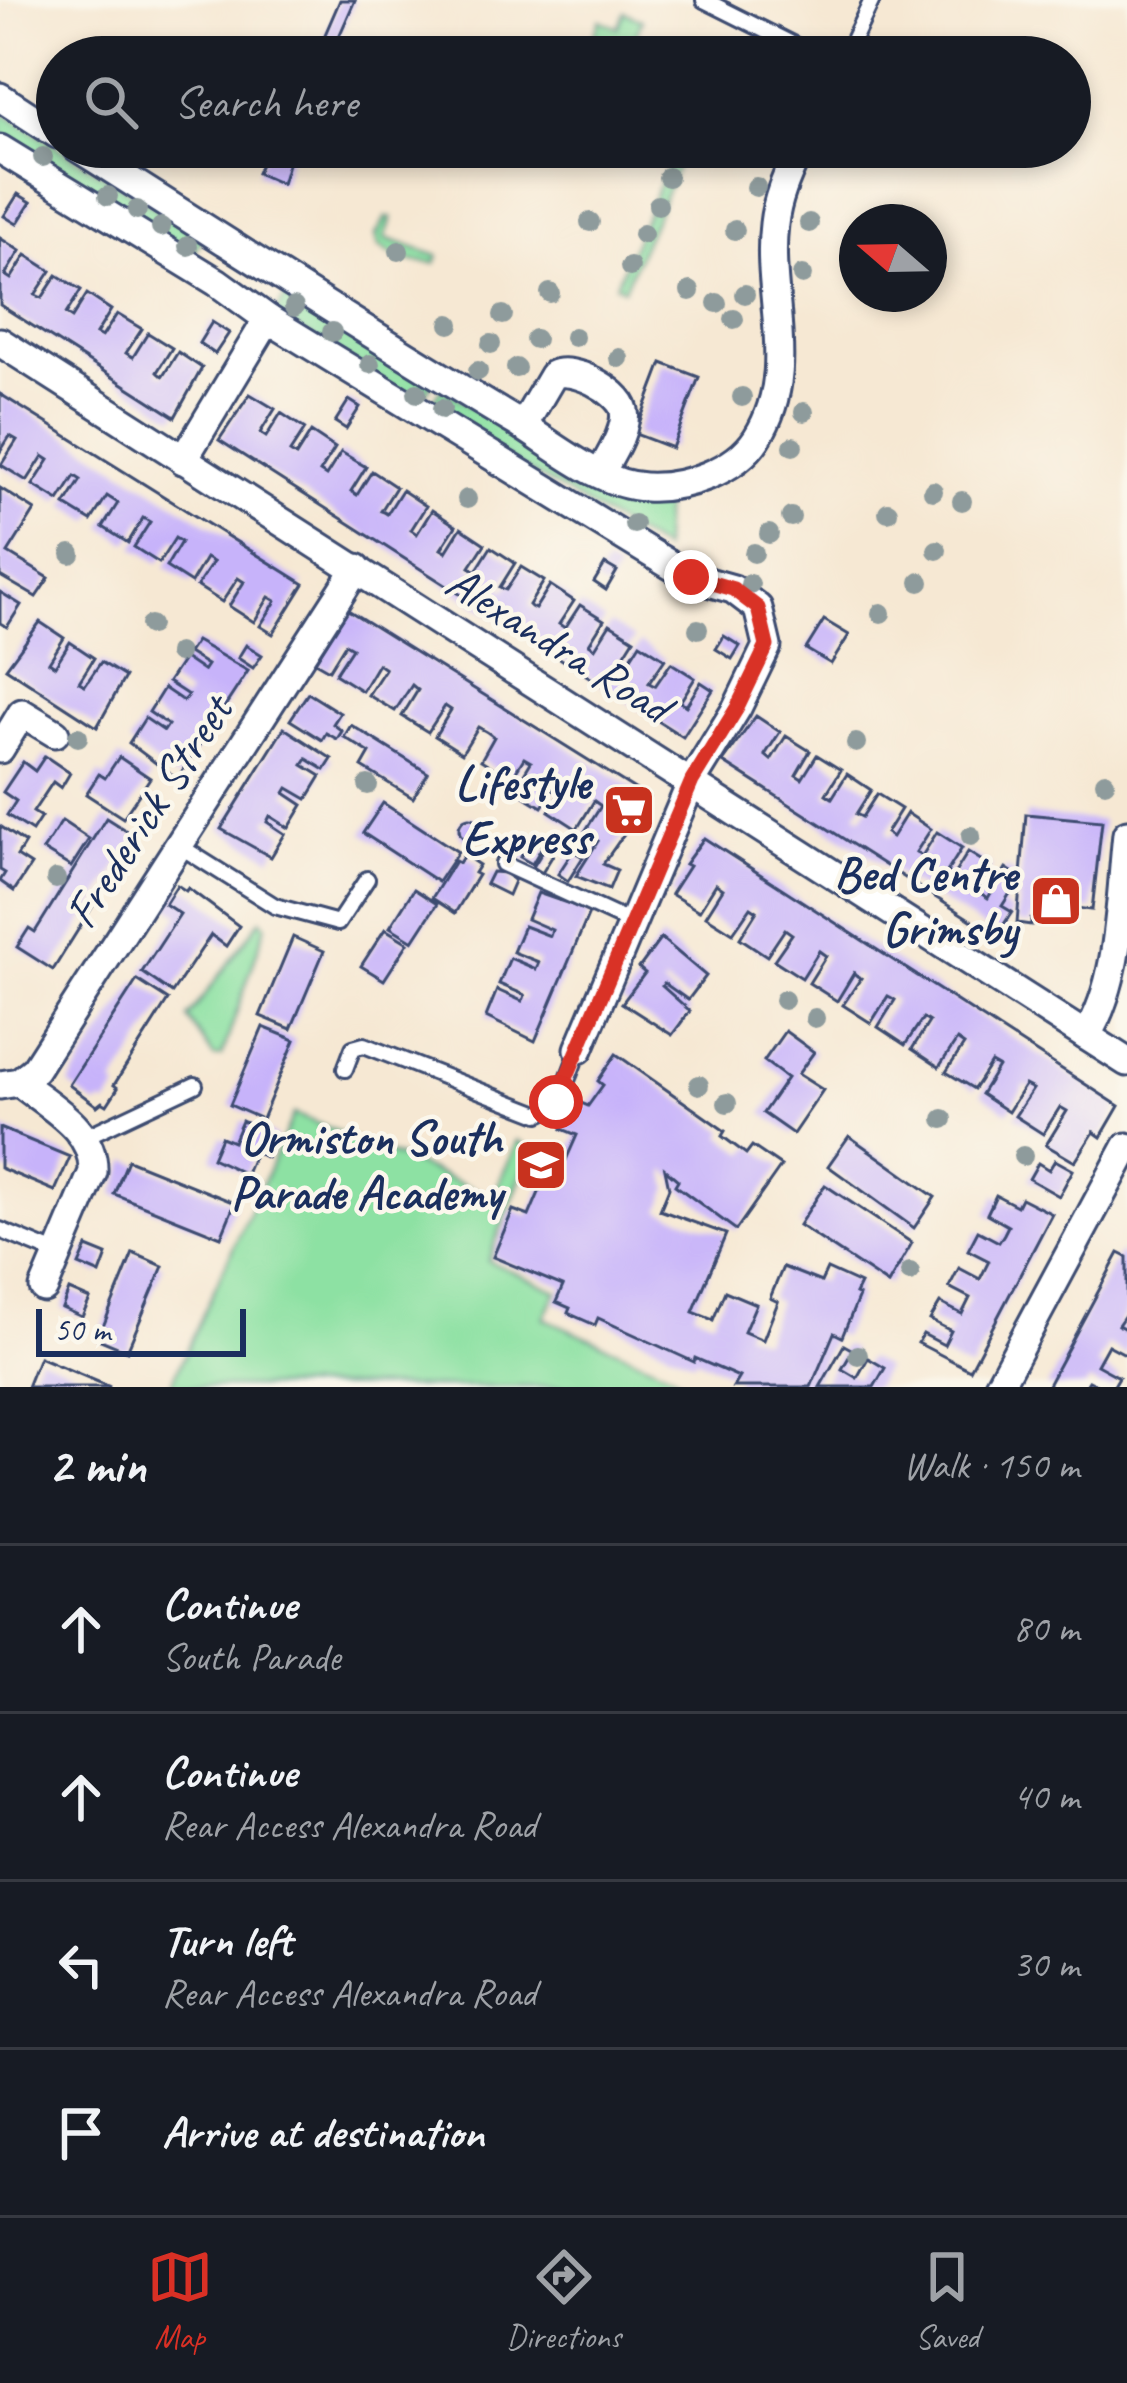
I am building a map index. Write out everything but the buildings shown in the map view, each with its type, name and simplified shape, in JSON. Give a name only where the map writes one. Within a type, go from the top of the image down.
[{"type":"street","points":[[0,97],[36,120]]},
{"type":"street","points":[[0,149],[691,577],[733,589],[758,608],[767,646],[737,708],[692,781],[579,1049]]},
{"type":"street","points":[[111,168],[523,426],[614,480],[645,487],[682,483],[741,459],[768,416],[779,369],[774,224],[790,168]]},
{"type":"street","points":[[183,460],[268,319]]},
{"type":"street","name":"Alexandra Road","points":[[0,342],[1127,1062]]},
{"type":"street","points":[[523,426],[553,375],[561,370],[572,371],[615,396],[625,418],[601,472]]},
{"type":"street","name":"Frederick Street","points":[[9,1084],[34,1069],[357,568]]},
{"type":"street","points":[[0,748],[22,713],[55,733]]},
{"type":"street","points":[[1086,1036],[1101,1012],[1108,987],[1127,834]]},
{"type":"street","points":[[9,1084],[86,1136],[94,1154],[93,1172],[44,1288]]},
{"type":"street","points":[[998,1387],[1127,1147]]},
{"type":"lane","points":[[704,0],[776,36]]},
{"type":"lane","points":[[854,36],[872,0]]},
{"type":"lane","points":[[178,845],[274,906],[338,923],[368,879]]},
{"type":"lane","points":[[503,864],[631,922]]},
{"type":"lane","points":[[345,1069],[353,1048],[364,1045],[538,1114],[549,1111],[556,1102],[579,1049]]},
{"type":"lane","points":[[86,1136],[196,1085]]},
{"type":"lane","points":[[0,1230],[58,1254]]},
{"type":"green space","points":[[625,12],[642,20],[636,36],[594,36],[600,20],[618,28]]},
{"type":"green space","points":[[0,111],[36,134],[36,162],[0,139]]},
{"type":"green space","points":[[46,168],[91,168],[203,238],[190,259]]},
{"type":"green space","points":[[667,168],[677,168],[624,288],[616,284]]},
{"type":"green space","points":[[386,218],[392,218],[385,238],[438,256],[435,263],[400,260],[379,246],[376,235]]},
{"type":"green space","points":[[289,291],[433,382],[419,404],[275,314]]},
{"type":"green space","points":[[441,388],[619,497],[664,498],[662,550],[428,411]]},
{"type":"green space","points":[[261,919],[266,925],[222,1056],[214,1057],[188,1018]]},
{"type":"green space","points":[[294,1114],[493,1197],[517,1141],[532,1149],[488,1261],[557,1291],[544,1318],[670,1373],[689,1387],[170,1387]]},
{"type":"place","name":"Lifestyle Express","points":[[629,810]]},
{"type":"place","name":"Bed Centre Grimsby","points":[[1056,901]]},
{"type":"place","name":"Ormiston South Parade Academy","points":[[541,1165]]},
{"type":"route","points":[[556,1102],[692,781],[737,708],[767,646],[758,608],[733,589],[691,577]]}]
